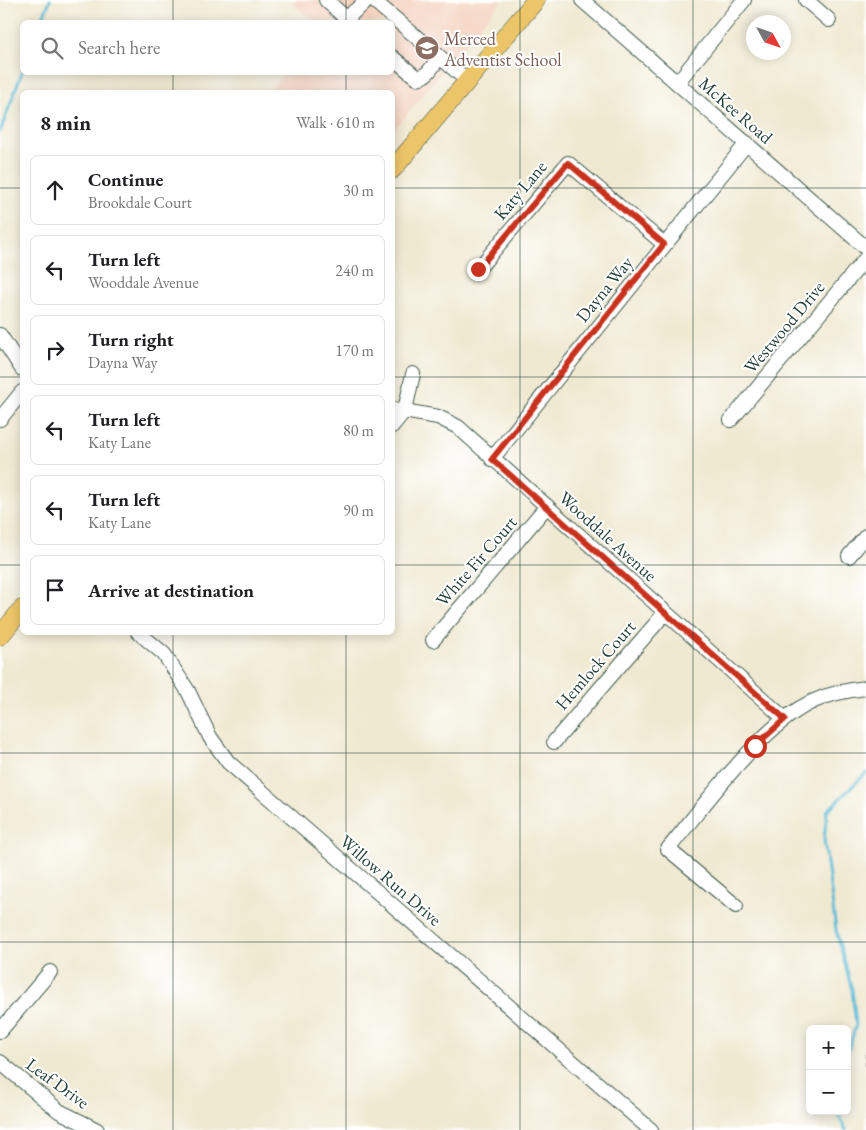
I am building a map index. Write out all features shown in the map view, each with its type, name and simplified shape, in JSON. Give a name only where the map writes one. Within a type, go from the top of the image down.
[{"type":"main road","points":[[395,166],[536,0]]},
{"type":"main road","points":[[0,636],[20,611]]},
{"type":"street","points":[[326,0],[347,20]]},
{"type":"street","points":[[349,20],[368,0]]},
{"type":"street","points":[[373,0],[468,80]]},
{"type":"street","name":"McKee Road","points":[[582,0],[866,248]]},
{"type":"street","points":[[677,83],[744,0]]},
{"type":"street","points":[[806,0],[829,20]]},
{"type":"street","points":[[395,60],[417,78],[427,73],[439,57]]},
{"type":"street","name":"Dayna Way","points":[[492,459],[664,244],[747,144]]},
{"type":"street","name":"Katy Lane","points":[[478,269],[568,163],[664,244]]},
{"type":"street","name":"Westwood Drive","points":[[731,420],[866,258]]},
{"type":"street","points":[[0,335],[20,366]]},
{"type":"street","points":[[399,409],[413,374]]},
{"type":"street","points":[[0,418],[20,394]]},
{"type":"street","name":"Wooddale Avenue","points":[[399,409],[438,417],[458,427],[785,719]]},
{"type":"street","name":"White Fir Court","points":[[433,640],[547,506]]},
{"type":"street","points":[[849,556],[866,536]]},
{"type":"street","name":"Hemlock Court","points":[[554,742],[665,613]]},
{"type":"street","name":"Willow Run Drive","points":[[142,635],[164,654],[188,691],[210,737],[228,762],[651,1130]]},
{"type":"street","points":[[736,906],[668,849],[755,746],[785,719],[813,701],[841,691],[866,688]]},
{"type":"street","points":[[0,1031],[50,972]]},
{"type":"street","name":"Leaf Drive","points":[[0,1062],[59,1111],[96,1130]]},
{"type":"path","points":[[866,1054],[866,1086]]},
{"type":"shaded area","name":"Merced Adventist School","points":[[295,0],[502,0],[395,129],[395,90],[269,90],[283,75],[395,75],[395,20],[312,20],[292,3]]},
{"type":"waterway","points":[[42,20],[50,0]]},
{"type":"waterway","points":[[0,132],[21,75]]},
{"type":"waterway","points":[[851,1042],[856,1025],[852,990],[836,930],[824,840],[827,811],[866,773]]},
{"type":"waterway","points":[[838,1115],[846,1130]]},
{"type":"place","name":"Merced Adventist School","points":[[427,48]]},
{"type":"route","points":[[478,269],[568,163],[664,244],[492,459],[785,719],[755,746]]}]
